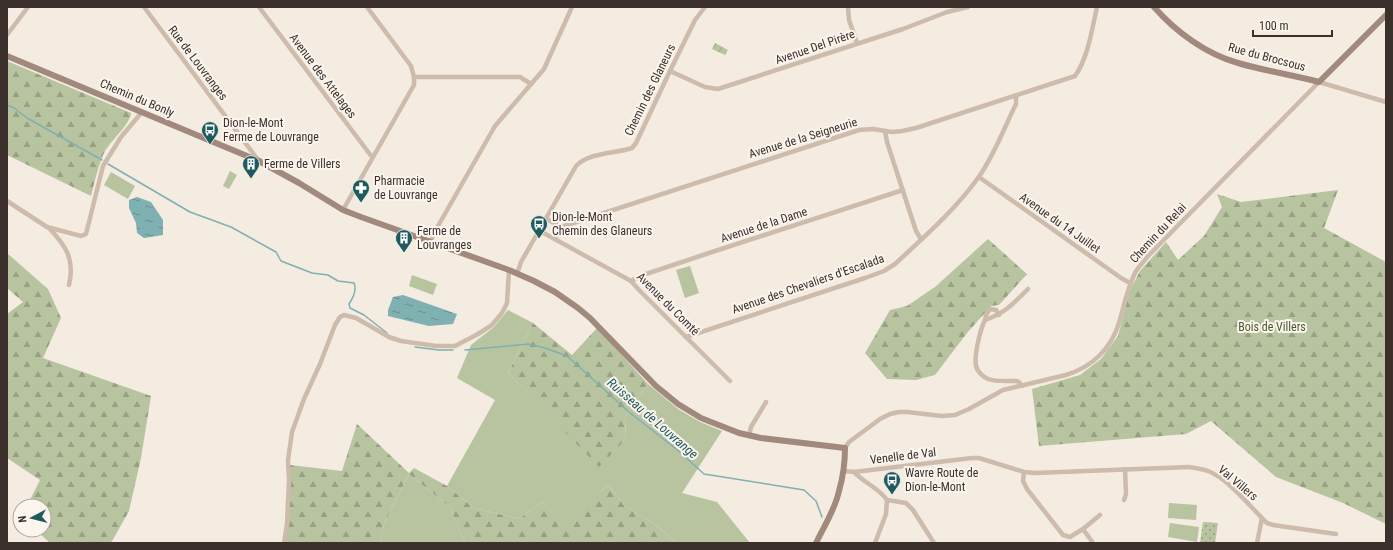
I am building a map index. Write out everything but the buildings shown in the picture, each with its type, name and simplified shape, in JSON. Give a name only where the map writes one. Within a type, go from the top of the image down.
[{"type":"street","points":[[7,35],[28,7]]},
{"type":"street","name":"Rue de Louvranges","points":[[144,7],[259,161],[300,183],[343,210],[380,225],[509,270],[555,292],[578,308],[605,333],[656,386],[678,404],[701,418],[749,436],[846,448]]},
{"type":"street","name":"Avenue des Attelages","points":[[259,7],[372,158]]},
{"type":"street","points":[[343,210],[414,85],[414,77],[411,66],[367,7]]},
{"type":"street","points":[[430,243],[434,233],[494,126],[544,69],[572,7]]},
{"type":"street","name":"Chemin des Glaneurs","points":[[517,274],[521,262],[571,174],[581,160],[632,148],[636,143],[695,20],[705,7]]},
{"type":"street","points":[[848,7],[849,20],[856,43]]},
{"type":"street","name":"Avenue Del Pirère","points":[[670,71],[705,87],[718,89],[902,29],[947,12],[968,7]]},
{"type":"street","name":"Avenue de la Seigneurie","points":[[561,227],[859,130],[873,128],[885,131],[902,131],[916,128],[1075,76],[1088,45],[1097,7]]},
{"type":"street","name":"Rue du Brocsous","points":[[1154,7],[1171,24],[1191,40],[1216,54],[1237,63],[1320,82]]},
{"type":"street","name":"Chemin du Relai","points":[[846,448],[849,442],[880,419],[890,414],[908,412],[942,416],[955,414],[969,409],[1003,390],[1076,372],[1098,358],[1110,344],[1115,334],[1130,283],[1135,272],[1148,256],[1386,15]]},
{"type":"street","name":"Chemin du Bonly","points":[[7,56],[259,161]]},
{"type":"street","points":[[414,77],[520,77],[531,84]]},
{"type":"street","points":[[1320,82],[1386,102]]},
{"type":"street","name":"Avenue des Chevaliers d'Escalada","points":[[686,337],[884,271],[895,264],[960,201],[979,177],[1016,104],[1016,96]]},
{"type":"street","points":[[47,227],[81,236],[86,234],[103,166],[121,137],[142,112]]},
{"type":"street","points":[[885,131],[887,142],[916,231],[921,239]]},
{"type":"street","name":"Avenue du 14 Juillet","points":[[979,177],[1115,274],[1130,283]]},
{"type":"street","name":"Avenue de la Dame","points":[[631,281],[643,275],[903,190]]},
{"type":"street","points":[[7,201],[47,227],[59,240],[68,253],[70,264],[69,285]]},
{"type":"street","points":[[546,219],[561,227],[555,238]]},
{"type":"street","name":"Avenue du Comté","points":[[540,230],[631,281],[730,381]]},
{"type":"street","points":[[284,543],[287,524],[289,480],[288,460],[292,432],[304,399],[320,364],[335,325],[340,317],[344,315],[356,318],[390,337],[401,341],[436,346],[455,346],[492,325],[502,313],[507,303],[509,270]]},
{"type":"street","points":[[985,320],[999,315],[1028,289]]},
{"type":"street","points":[[999,315],[996,310],[990,309],[986,315],[978,345],[976,368],[986,378],[991,380],[1016,381],[1022,386]]},
{"type":"street","points":[[749,436],[751,427],[766,402]]},
{"type":"street","points":[[816,543],[836,502],[844,470],[846,448]]},
{"type":"street","name":"Venelle de Val","points":[[844,470],[854,472],[965,458]]},
{"type":"street","name":"Val Villers","points":[[965,458],[979,458],[1024,472],[1035,473],[1189,467],[1208,471],[1224,481],[1267,523],[1336,534]]},
{"type":"street","points":[[1124,500],[1126,494],[1125,469]]},
{"type":"street","points":[[854,472],[861,479],[883,494],[887,500],[886,514],[875,543]]},
{"type":"street","points":[[1024,472],[1023,480],[1027,488],[1063,535],[1070,537],[1100,515]]},
{"type":"street","points":[[887,500],[906,503],[913,510],[934,543]]},
{"type":"street","points":[[1257,543],[1262,518]]},
{"type":"street","points":[[1082,529],[1094,543]]},
{"type":"green space","points":[[715,43],[728,50],[725,55],[712,49]]},
{"type":"green space","points":[[7,61],[131,113],[128,122],[105,151],[91,196],[7,155]]},
{"type":"green space","points":[[230,171],[237,175],[229,189],[223,186]]},
{"type":"green space","points":[[111,172],[135,186],[128,199],[104,185]]},
{"type":"green space","name":"Bois de Villers","points":[[1338,190],[1324,228],[1386,262],[1386,524],[1343,503],[1276,477],[1211,421],[1186,434],[1039,446],[1032,389],[1080,375],[1101,359],[1118,336],[1130,290],[1140,271],[1166,242],[1178,260],[1204,236],[1222,207],[1217,194],[1241,202]]},
{"type":"green space","points":[[988,239],[1027,274],[999,305],[991,306],[967,333],[935,375],[916,380],[887,379],[865,353],[890,310],[907,306],[935,287]]},
{"type":"green space","points":[[7,253],[48,289],[61,318],[43,358],[151,396],[141,458],[129,511],[111,543],[50,543],[45,538],[52,538],[52,498],[31,498],[40,480],[7,458],[7,314],[23,302],[7,288]]},
{"type":"green space","points":[[690,266],[699,293],[685,298],[676,270]]},
{"type":"green space","points":[[412,275],[437,284],[433,295],[409,286]]},
{"type":"green space","points":[[508,310],[533,323],[508,373],[599,466],[626,439],[625,417],[648,384],[678,409],[700,422],[722,431],[682,493],[717,502],[750,543],[676,543],[660,528],[624,505],[608,485],[563,524],[542,502],[519,519],[474,508],[447,486],[495,400],[457,378],[471,345],[494,327]]},
{"type":"green space","points":[[533,323],[572,355],[597,328],[648,384],[625,417],[626,439],[599,467],[508,373]]},
{"type":"green space","points":[[357,424],[409,473],[414,468],[447,486],[474,508],[519,519],[542,502],[563,523],[608,485],[624,505],[660,528],[676,543],[465,543],[450,507],[409,474],[384,524],[380,543],[285,543],[290,465],[342,471]]},
{"type":"green space","points":[[409,474],[450,507],[465,543],[380,543],[384,524]]},
{"type":"green space","points":[[1169,503],[1197,505],[1196,520],[1168,518]]},
{"type":"green space","points":[[1203,522],[1218,523],[1215,543],[1200,543]]},
{"type":"green space","points":[[1170,523],[1199,527],[1197,542],[1168,537]]},
{"type":"water","points":[[137,197],[151,202],[163,220],[163,235],[144,238],[137,233],[136,223],[129,208],[129,200]]},
{"type":"water","points":[[403,295],[457,314],[453,324],[429,326],[388,316],[388,310],[393,297]]},
{"type":"waterway","name":"Ruisseau de Louvrange","points":[[7,105],[14,108],[27,118],[102,160]]},
{"type":"waterway","name":"Ruisseau de Louvrange","points":[[108,164],[190,212],[231,227],[276,252],[281,261],[312,273],[328,275],[338,281],[354,283],[355,291],[349,304],[350,308],[364,315],[387,333]]},
{"type":"waterway","name":"Ruisseau de Louvrange","points":[[465,350],[528,344],[567,356],[629,412],[680,452],[704,474],[804,490],[816,501],[822,517]]},
{"type":"waterway","name":"Ruisseau de Louvrange","points":[[415,347],[453,350]]},
{"type":"place","name":"Dion-le-Mont Ferme de Louvrange","points":[[210,145]]},
{"type":"place","name":"Ferme de Villers","points":[[251,179]]},
{"type":"place","name":"Pharmacie de Louvrange","points":[[361,203]]},
{"type":"place","name":"Dion-le-Mont Chemin des Glaneurs","points":[[539,239]]},
{"type":"place","name":"Ferme de Louvranges","points":[[404,253]]},
{"type":"place","name":"Wavre Route de Dion-le-Mont","points":[[892,495]]}]
